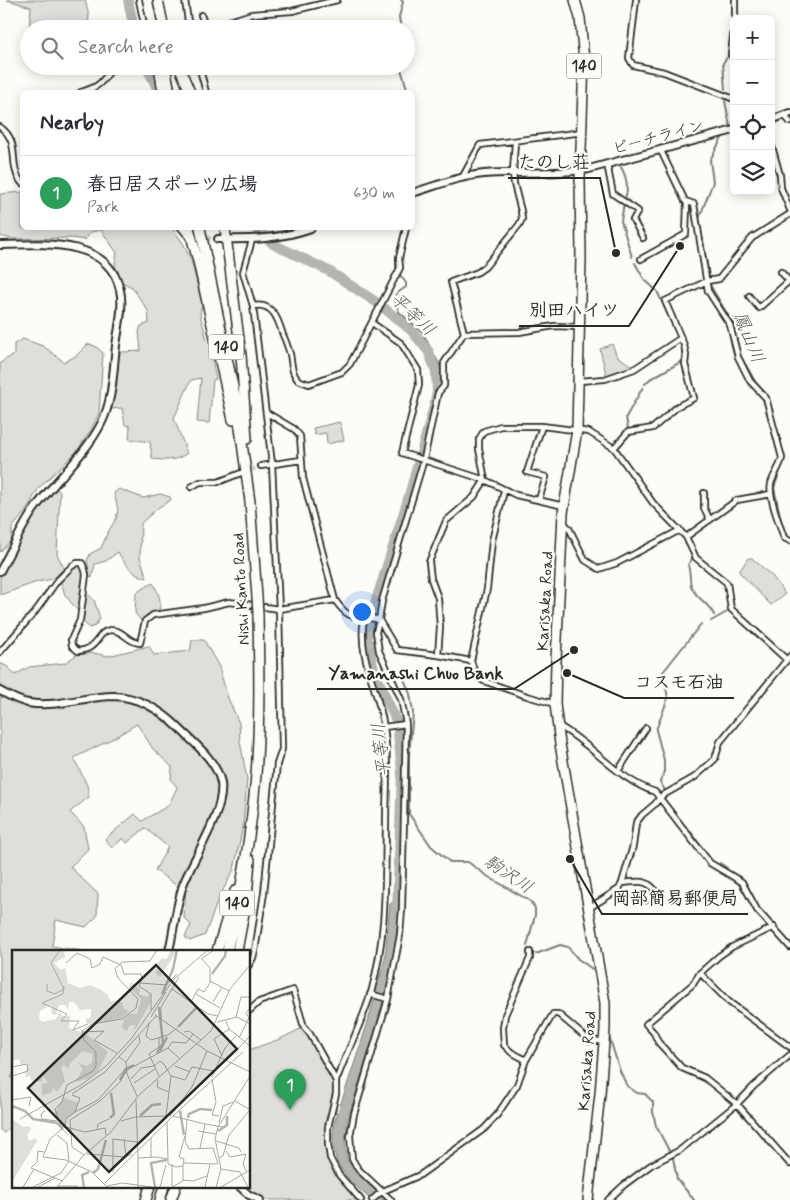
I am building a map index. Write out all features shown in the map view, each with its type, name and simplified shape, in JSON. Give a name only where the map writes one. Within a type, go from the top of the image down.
[{"type":"highway","points":[[156,0],[157,20]]},
{"type":"highway","points":[[156,0],[162,20]]},
{"type":"highway","name":"Karisaka Road","points":[[575,0],[583,38],[580,171],[580,327],[577,430],[562,521],[555,704],[605,1003],[604,1041],[588,1200]]},
{"type":"highway","points":[[162,75],[163,90]]},
{"type":"highway","points":[[165,75],[170,90]]},
{"type":"highway","points":[[183,75],[189,90]]},
{"type":"highway","points":[[190,230],[194,238],[243,470]]},
{"type":"highway","name":"Nishi Kanto Road","points":[[200,230],[226,352],[243,470],[250,502],[255,601],[258,614],[259,675],[256,775],[246,854],[227,950]]},
{"type":"highway","points":[[224,230],[222,239],[241,355],[250,473],[250,502]]},
{"type":"highway","points":[[237,950],[247,897],[256,775]]},
{"type":"highway","points":[[217,950],[246,854]]},
{"type":"highway","points":[[171,1200],[175,1188]]},
{"type":"street","points":[[139,0],[144,20]]},
{"type":"street","points":[[185,0],[188,20]]},
{"type":"street","points":[[232,20],[252,14],[292,11],[337,0]]},
{"type":"street","points":[[636,0],[629,58],[633,65],[664,72],[730,97]]},
{"type":"street","points":[[735,0],[735,15]]},
{"type":"street","points":[[201,15],[203,20]]},
{"type":"street","points":[[88,90],[103,83],[108,75]]},
{"type":"street","points":[[201,75],[205,90]]},
{"type":"street","points":[[775,118],[787,114],[790,122]]},
{"type":"street","points":[[0,127],[11,139],[20,180]]},
{"type":"street","name":"ピーチライン","points":[[415,192],[482,174],[580,171],[661,151],[699,138],[730,131]]},
{"type":"street","points":[[462,178],[480,146],[582,132]]},
{"type":"street","points":[[391,1200],[358,1169],[352,1159],[350,1136],[354,1114],[388,1000],[400,935],[402,908],[406,724],[401,699],[379,650],[376,632],[382,601],[424,460],[438,393],[444,386],[444,363],[464,333],[450,282],[478,272],[485,267],[522,219],[514,184],[515,142]]},
{"type":"street","points":[[773,150],[780,175],[781,188],[790,210]]},
{"type":"street","points":[[661,151],[685,201],[694,204],[708,291],[730,325],[738,357],[750,381],[766,398],[782,458],[771,484],[771,494],[784,538],[790,541]]},
{"type":"street","points":[[15,164],[20,162]]},
{"type":"street","points":[[607,164],[613,194],[638,211],[633,220],[643,238]]},
{"type":"street","points":[[641,259],[686,234],[688,202]]},
{"type":"street","points":[[614,448],[628,432],[653,428],[678,406],[694,398],[685,364],[686,355],[681,338],[665,301],[707,281],[719,278],[752,238],[790,214]]},
{"type":"street","points":[[182,230],[187,236],[194,238]]},
{"type":"street","points":[[287,230],[290,234]]},
{"type":"street","points":[[222,239],[252,240],[304,230]]},
{"type":"street","points":[[253,306],[263,305],[275,314],[290,352],[294,376],[298,380],[310,384],[342,372],[348,368],[400,268],[399,258],[406,230]]},
{"type":"street","points":[[250,963],[253,958],[258,934],[277,764],[282,749],[279,609],[272,464],[253,306],[243,272],[252,240]]},
{"type":"street","points":[[0,245],[42,244],[70,247],[89,252],[97,256],[112,273],[118,282],[121,298],[109,396],[101,424],[34,511],[16,538],[0,571]]},
{"type":"street","points":[[749,296],[759,308],[790,281],[781,272]]},
{"type":"street","points":[[372,323],[401,343],[418,370],[419,385],[402,453],[484,480],[516,495],[564,506]]},
{"type":"street","points":[[464,333],[519,332],[554,326],[580,327]]},
{"type":"street","points":[[578,381],[605,379],[634,369],[681,338]]},
{"type":"street","points":[[267,413],[294,429],[300,436],[303,478],[335,600],[340,608],[350,617],[378,619]]},
{"type":"street","points":[[438,655],[440,627],[438,598],[431,579],[429,562],[438,536],[446,521],[474,497],[484,480],[479,439],[484,431],[501,426],[542,426],[589,432],[614,448],[653,503],[686,537],[696,558],[727,583],[731,609],[788,658],[720,742],[715,760],[696,777],[660,797],[636,823],[633,846],[619,889],[589,908]]},
{"type":"street","points":[[539,500],[546,477],[527,472],[542,426]]},
{"type":"street","points":[[261,466],[301,460]]},
{"type":"street","points":[[192,487],[200,482],[218,482],[243,470]]},
{"type":"street","points":[[504,491],[492,541],[487,589],[471,661],[476,676],[484,681],[555,704]]},
{"type":"street","points":[[704,493],[704,508],[710,520]]},
{"type":"street","points":[[686,537],[737,500],[771,494]]},
{"type":"street","points":[[562,521],[569,528],[585,560],[598,569],[617,563],[680,530]]},
{"type":"street","points":[[0,652],[35,612],[57,581],[77,563],[82,563],[86,570],[80,620],[72,640],[72,646],[78,651],[94,646],[101,635],[110,630],[122,632],[132,642],[140,643],[146,621],[153,615],[204,608],[229,602],[255,601]]},
{"type":"street","points":[[265,607],[279,609],[335,600]]},
{"type":"street","points":[[361,1200],[339,1175],[330,1158],[328,1127],[336,1094],[336,1081],[370,994],[381,948],[385,912],[387,763],[384,727],[363,652],[361,634],[364,618]]},
{"type":"street","points":[[378,619],[397,650],[471,661]]},
{"type":"street","points":[[0,691],[12,698],[28,703],[48,703],[114,696],[142,702],[154,707],[173,722],[217,770],[221,783],[220,802],[216,815],[183,887],[169,950]]},
{"type":"street","points":[[384,727],[406,724]]},
{"type":"street","points":[[557,725],[641,787],[655,792],[710,863],[742,882],[757,910],[790,947]]},
{"type":"street","points":[[618,771],[646,728]]},
{"type":"street","points":[[622,883],[644,881],[650,884],[655,890],[646,900]]},
{"type":"street","points":[[774,927],[732,947],[719,956],[700,973],[693,984],[646,1024],[654,1033],[658,1042],[682,1068],[705,1078],[737,1104],[790,1164]]},
{"type":"street","points":[[526,1060],[511,1052],[504,1045],[503,1028],[505,1015],[528,964],[530,952]]},
{"type":"street","points":[[700,973],[729,1002],[790,1046]]},
{"type":"street","points":[[250,1010],[260,1002],[292,990],[304,1027],[310,1034],[336,1081]]},
{"type":"street","points":[[370,994],[388,1000]]},
{"type":"street","points":[[372,1200],[381,1192],[420,1175],[484,1129],[497,1115],[518,1085],[526,1060],[553,1014],[558,1014],[590,1041],[604,1041]]},
{"type":"street","points":[[608,1200],[624,1185],[651,1165],[680,1150],[737,1104],[754,1086],[790,1055]]},
{"type":"street","points":[[241,1188],[249,1195],[260,1200]]},
{"type":"shaded area","points":[[7,0],[85,0],[89,20],[30,20],[31,7]]},
{"type":"shaded area","points":[[20,192],[20,230],[101,230],[91,232],[85,240],[71,238],[13,239],[0,236],[0,194]]},
{"type":"shaded area","points":[[101,230],[173,230],[183,243],[191,260],[202,304],[200,314],[207,340],[213,348],[212,359],[216,379],[213,380],[209,423],[197,422],[201,378],[191,380],[174,418],[187,453],[179,458],[170,460],[152,459],[150,442],[129,439],[130,426],[125,425],[122,408],[111,409],[108,406],[107,385],[113,358],[122,352],[141,351],[139,332],[141,326],[149,323],[148,311],[132,287],[117,280],[115,262],[117,253]]},
{"type":"shaded area","points":[[23,339],[43,346],[64,362],[76,356],[88,344],[95,346],[103,353],[99,413],[91,430],[77,451],[38,489],[26,511],[12,528],[12,539],[0,552],[0,364],[14,355],[14,344]]},
{"type":"shaded area","points":[[612,344],[617,356],[635,368],[607,378],[600,349]]},
{"type":"shaded area","points":[[340,422],[344,440],[327,444],[326,433],[315,435],[313,428]]},
{"type":"shaded area","points":[[55,487],[60,492],[57,554],[64,568],[53,579],[37,582],[0,595],[0,577],[3,570],[24,531]]},
{"type":"shaded area","points":[[119,489],[143,498],[160,494],[170,497],[171,500],[159,507],[141,523],[140,557],[147,578],[130,568],[118,552],[106,561],[95,564],[92,578],[90,576],[87,561],[90,554],[101,548],[116,519],[118,510],[114,493]]},
{"type":"shaded area","points":[[748,558],[752,558],[773,577],[785,594],[771,605],[739,572]]},
{"type":"shaded area","points":[[81,567],[83,572],[78,611],[65,595],[61,582],[73,568]]},
{"type":"shaded area","points":[[153,583],[159,596],[159,610],[149,614],[142,622],[135,613],[136,593]]},
{"type":"shaded area","points":[[89,595],[94,600],[100,618],[95,626],[89,628],[82,620],[86,598]]},
{"type":"shaded area","points":[[192,640],[204,640],[219,667],[228,698],[239,723],[240,741],[247,779],[243,826],[234,869],[218,900],[205,935],[190,941],[185,937],[191,925],[184,918],[186,887],[177,886],[155,870],[168,847],[145,828],[127,843],[123,838],[112,848],[105,839],[135,814],[142,821],[169,805],[177,787],[171,780],[172,767],[153,749],[137,724],[74,758],[87,785],[89,797],[70,812],[84,827],[88,849],[70,867],[98,894],[97,916],[86,927],[56,920],[52,946],[76,950],[12,950],[12,1125],[4,1133],[0,1130],[0,663],[8,667],[15,675],[29,667],[65,663],[76,655],[93,653],[108,656],[149,646],[154,655],[190,651]]},
{"type":"shaded area","points":[[401,896],[394,960],[376,1028],[348,1119],[345,1143],[347,1160],[354,1170],[385,1200],[371,1200],[340,1168],[334,1149],[334,1124],[368,1022],[385,958],[390,904]]},
{"type":"shaded area","points":[[304,1027],[336,1081],[328,1131],[329,1151],[333,1165],[340,1176],[361,1200],[260,1200],[242,1188],[250,1188],[250,1050],[280,1039]]},
{"type":"waterway","name":"平等川","points":[[128,0],[132,20]]},
{"type":"waterway","points":[[400,20],[403,2],[401,0]]},
{"type":"waterway","name":"鳳山川","points":[[733,10],[733,15]]},
{"type":"waterway","name":"鳳山川","points":[[725,89],[723,63],[729,55]]},
{"type":"waterway","name":"平等川","points":[[150,75],[158,90]]},
{"type":"waterway","points":[[403,75],[407,90]]},
{"type":"waterway","name":"鳳山川","points":[[725,101],[730,126]]},
{"type":"waterway","name":"鳳山川","points":[[709,276],[699,219],[713,182],[710,160],[723,136]]},
{"type":"waterway","points":[[621,167],[626,182],[627,191],[625,199]]},
{"type":"waterway","points":[[624,203],[621,221],[632,257]]},
{"type":"waterway","name":"平等川","points":[[258,230],[273,244],[329,271],[379,304],[411,330],[429,352],[436,372],[437,392],[433,410],[408,499],[369,623],[367,637],[374,670],[397,723],[402,772],[397,912]]},
{"type":"waterway","points":[[402,235],[403,230]]},
{"type":"waterway","points":[[396,268],[396,257],[401,240]]},
{"type":"waterway","points":[[635,263],[644,279],[657,291],[678,337]]},
{"type":"waterway","points":[[400,275],[406,283],[406,287],[396,294],[394,298],[399,312],[422,332],[440,366],[440,386],[437,391]]},
{"type":"waterway","name":"鳳山川","points":[[710,285],[732,322],[740,355],[756,383],[768,397]]},
{"type":"waterway","points":[[645,384],[650,379],[679,363],[682,359],[680,341]]},
{"type":"waterway","points":[[628,429],[626,417],[643,387]]},
{"type":"waterway","points":[[621,454],[618,448],[628,435]]},
{"type":"waterway","points":[[623,457],[628,463]]},
{"type":"waterway","name":"鳳山川","points":[[784,457],[774,488],[783,529],[790,538]]},
{"type":"waterway","points":[[626,469],[630,475]]},
{"type":"waterway","points":[[633,479],[637,484]]},
{"type":"waterway","points":[[693,557],[688,565],[691,586],[697,596],[709,607],[714,615]]},
{"type":"waterway","points":[[711,621],[727,612]]},
{"type":"waterway","points":[[666,792],[660,782],[664,773],[664,760],[656,730],[668,698],[663,672],[701,624]]},
{"type":"waterway","name":"駒沢川","points":[[404,679],[410,694],[413,713],[409,755],[409,814],[431,846],[450,862],[468,862],[487,876],[530,901],[535,908],[535,915],[527,946]]},
{"type":"waterway","points":[[663,798],[687,828]]},
{"type":"waterway","points":[[695,838],[712,861]]},
{"type":"waterway","points":[[720,863],[727,868]]},
{"type":"waterway","points":[[736,880],[750,901]]},
{"type":"waterway","name":"駒沢川","points":[[536,954],[560,945],[568,947],[578,959],[595,971]]},
{"type":"waterway","name":"駒沢川","points":[[608,1033],[620,1071],[627,1086],[637,1093],[645,1094],[653,1102],[656,1126],[673,1158],[677,1179],[694,1200]]},
{"type":"tunnel","points":[[196,238],[218,239]]},
{"type":"tunnel","points":[[245,472],[261,466]]},
{"type":"place","name":"別田ハイツ","points":[[680,246]]},
{"type":"place","name":"たのし荘","points":[[616,253]]},
{"type":"place","name":"Yamanashi Chuo Bank","points":[[574,650]]},
{"type":"place","name":"コスモ石油","points":[[567,673]]},
{"type":"place","name":"岡部簡易郵便局","points":[[570,859]]},
{"type":"place","name":"春日居スポーツ広場","points":[[290,1110]]}]
